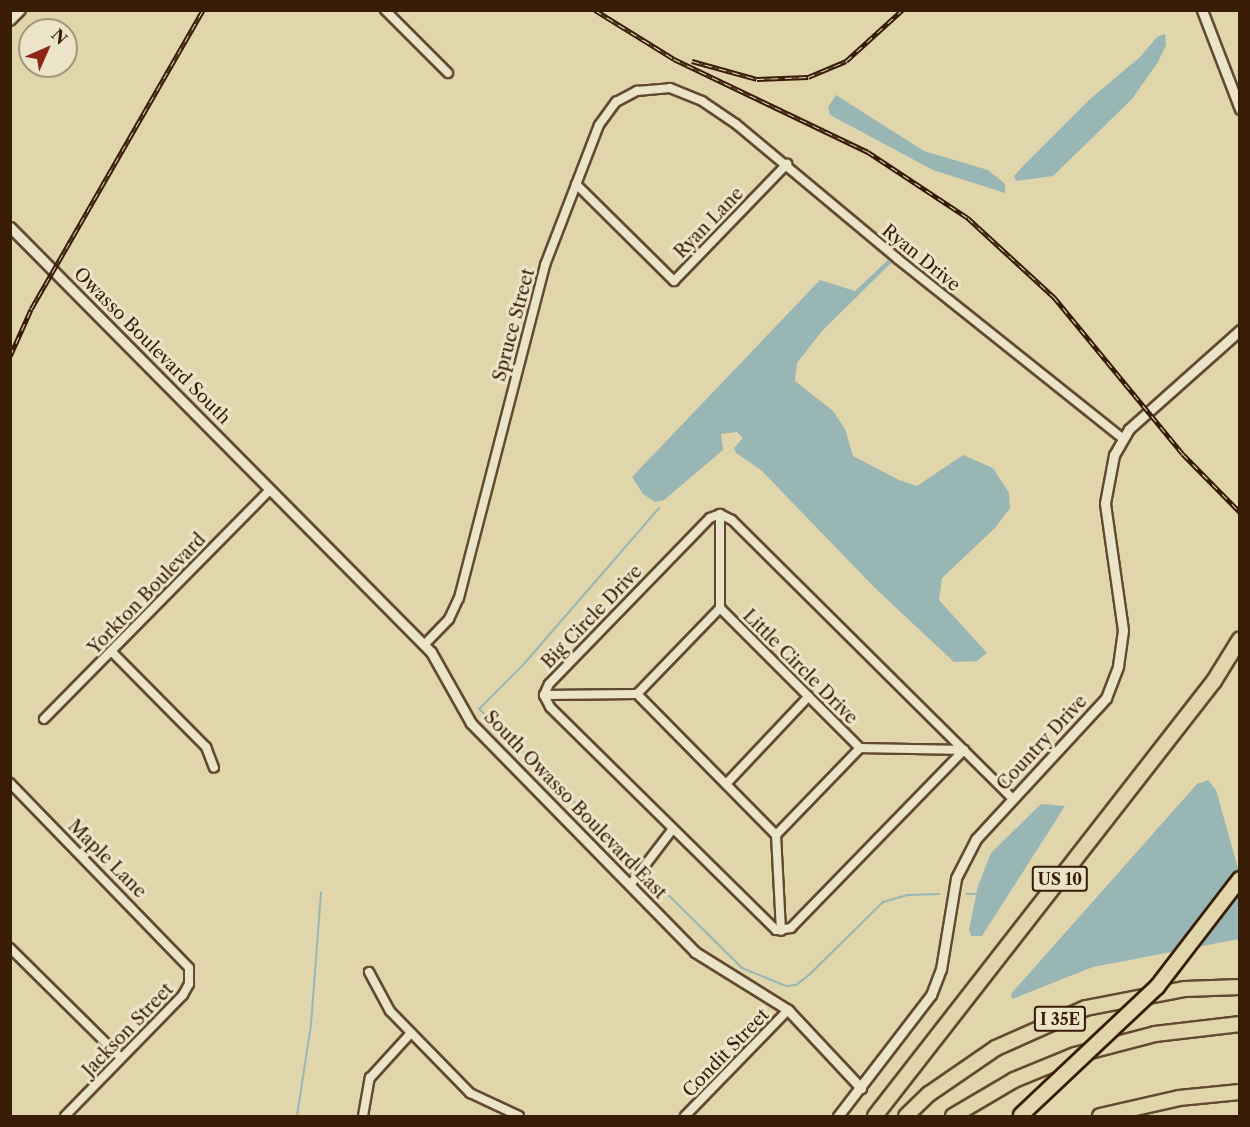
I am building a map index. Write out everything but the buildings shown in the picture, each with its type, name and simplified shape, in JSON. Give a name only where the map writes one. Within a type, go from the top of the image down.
[{"type":"highway","name":"US 10","points":[[875,1116],[1214,681],[1239,639]]},
{"type":"highway","points":[[1020,1116],[1157,987],[1239,879]]},
{"type":"highway","name":"I 35E","points":[[906,1116],[946,1082],[996,1048],[1086,1008],[1185,989],[1239,987]]},
{"type":"highway","name":"I 35E","points":[[953,1116],[1014,1080],[1075,1055],[1155,1034],[1239,1024]]},
{"type":"highway","points":[[1100,1116],[1179,1098],[1239,1092]]},
{"type":"main road","points":[[10,20],[20,10]]},
{"type":"street","points":[[385,10],[448,74]]},
{"type":"street","points":[[1202,10],[1239,109]]},
{"type":"street","name":"Spruce Street","points":[[424,645],[448,619],[459,598],[542,271],[599,124],[616,102],[628,93],[660,87],[702,101]]},
{"type":"street","name":"Ryan Drive","points":[[702,101],[787,164],[898,259],[1122,438]]},
{"type":"street","name":"Ryan Lane","points":[[576,184],[674,281],[787,164]]},
{"type":"street","name":"Owasso Boulevard South","points":[[10,226],[270,490]]},
{"type":"street","name":"Country Drive","points":[[838,1116],[931,995],[941,969],[956,878],[976,839],[1106,698],[1118,666],[1122,613],[1105,502],[1108,473],[1122,438],[1239,330]]},
{"type":"street","name":"South Owasso Boulevard East","points":[[270,490],[424,645],[445,670],[471,723],[695,952],[788,1010],[861,1088]]},
{"type":"street","name":"Yorkton Boulevard","points":[[44,719],[270,490]]},
{"type":"street","points":[[720,514],[732,520],[1012,799]]},
{"type":"street","name":"Little Circle Drive","points":[[637,694],[720,608],[720,514]]},
{"type":"street","name":"Big Circle Drive","points":[[720,514],[713,515],[693,534],[549,684],[544,695],[550,707],[770,928],[781,931]]},
{"type":"street","name":"Little Circle Drive","points":[[720,608],[860,748],[964,750]]},
{"type":"street","points":[[112,652],[206,747],[214,768]]},
{"type":"street","points":[[544,695],[637,694],[776,836],[781,931],[791,928],[964,750]]},
{"type":"street","points":[[726,784],[808,697]]},
{"type":"street","name":"Little Circle Drive","points":[[776,836],[860,748]]},
{"type":"street","name":"Maple Lane","points":[[10,783],[182,957]]},
{"type":"street","points":[[630,885],[672,830]]},
{"type":"street","points":[[10,948],[122,1058]]},
{"type":"street","name":"Jackson Street","points":[[65,1116],[186,991],[190,976],[182,957]]},
{"type":"street","points":[[369,972],[390,1011],[476,1098],[519,1116]]},
{"type":"street","name":"Condit Street","points":[[685,1116],[788,1010]]},
{"type":"street","points":[[363,1116],[370,1078],[411,1033]]},
{"type":"water","points":[[1165,34],[1166,45],[1158,62],[1132,99],[1053,176],[1016,181],[1014,176],[1089,100],[1141,56],[1157,37]]},
{"type":"water","points":[[836,95],[924,151],[988,170],[1005,184],[1005,193],[933,170],[830,115],[828,107]]},
{"type":"water","points":[[888,260],[891,263],[822,331],[797,363],[795,381],[833,411],[845,429],[853,456],[899,480],[917,486],[963,455],[993,468],[1009,493],[1010,508],[995,528],[942,578],[939,600],[987,653],[977,661],[954,662],[875,588],[761,470],[736,453],[734,448],[743,438],[737,432],[721,434],[723,450],[664,500],[655,502],[643,494],[632,477],[820,280],[855,291]]},
{"type":"water","points":[[1208,780],[1216,790],[1239,872],[1239,939],[1093,967],[1012,999],[1011,994],[1197,784]]},
{"type":"water","points":[[1041,804],[1065,806],[982,936],[971,936],[969,930],[978,886],[991,853]]},
{"type":"waterway","points":[[640,867],[479,709],[523,665],[659,508]]},
{"type":"waterway","points":[[644,871],[742,968],[786,986],[796,985],[810,974],[883,902],[908,895],[939,894]]},
{"type":"waterway","points":[[297,1116],[311,1025],[321,892]]},
{"type":"waterway","points":[[967,894],[976,894]]},
{"type":"railway","points":[[10,356],[31,309],[203,10]]},
{"type":"railway","points":[[595,10],[674,59],[868,152],[968,218],[1054,297],[1183,454],[1240,512]]},
{"type":"railway","points":[[692,61],[757,79],[808,77],[846,61],[902,10]]}]
